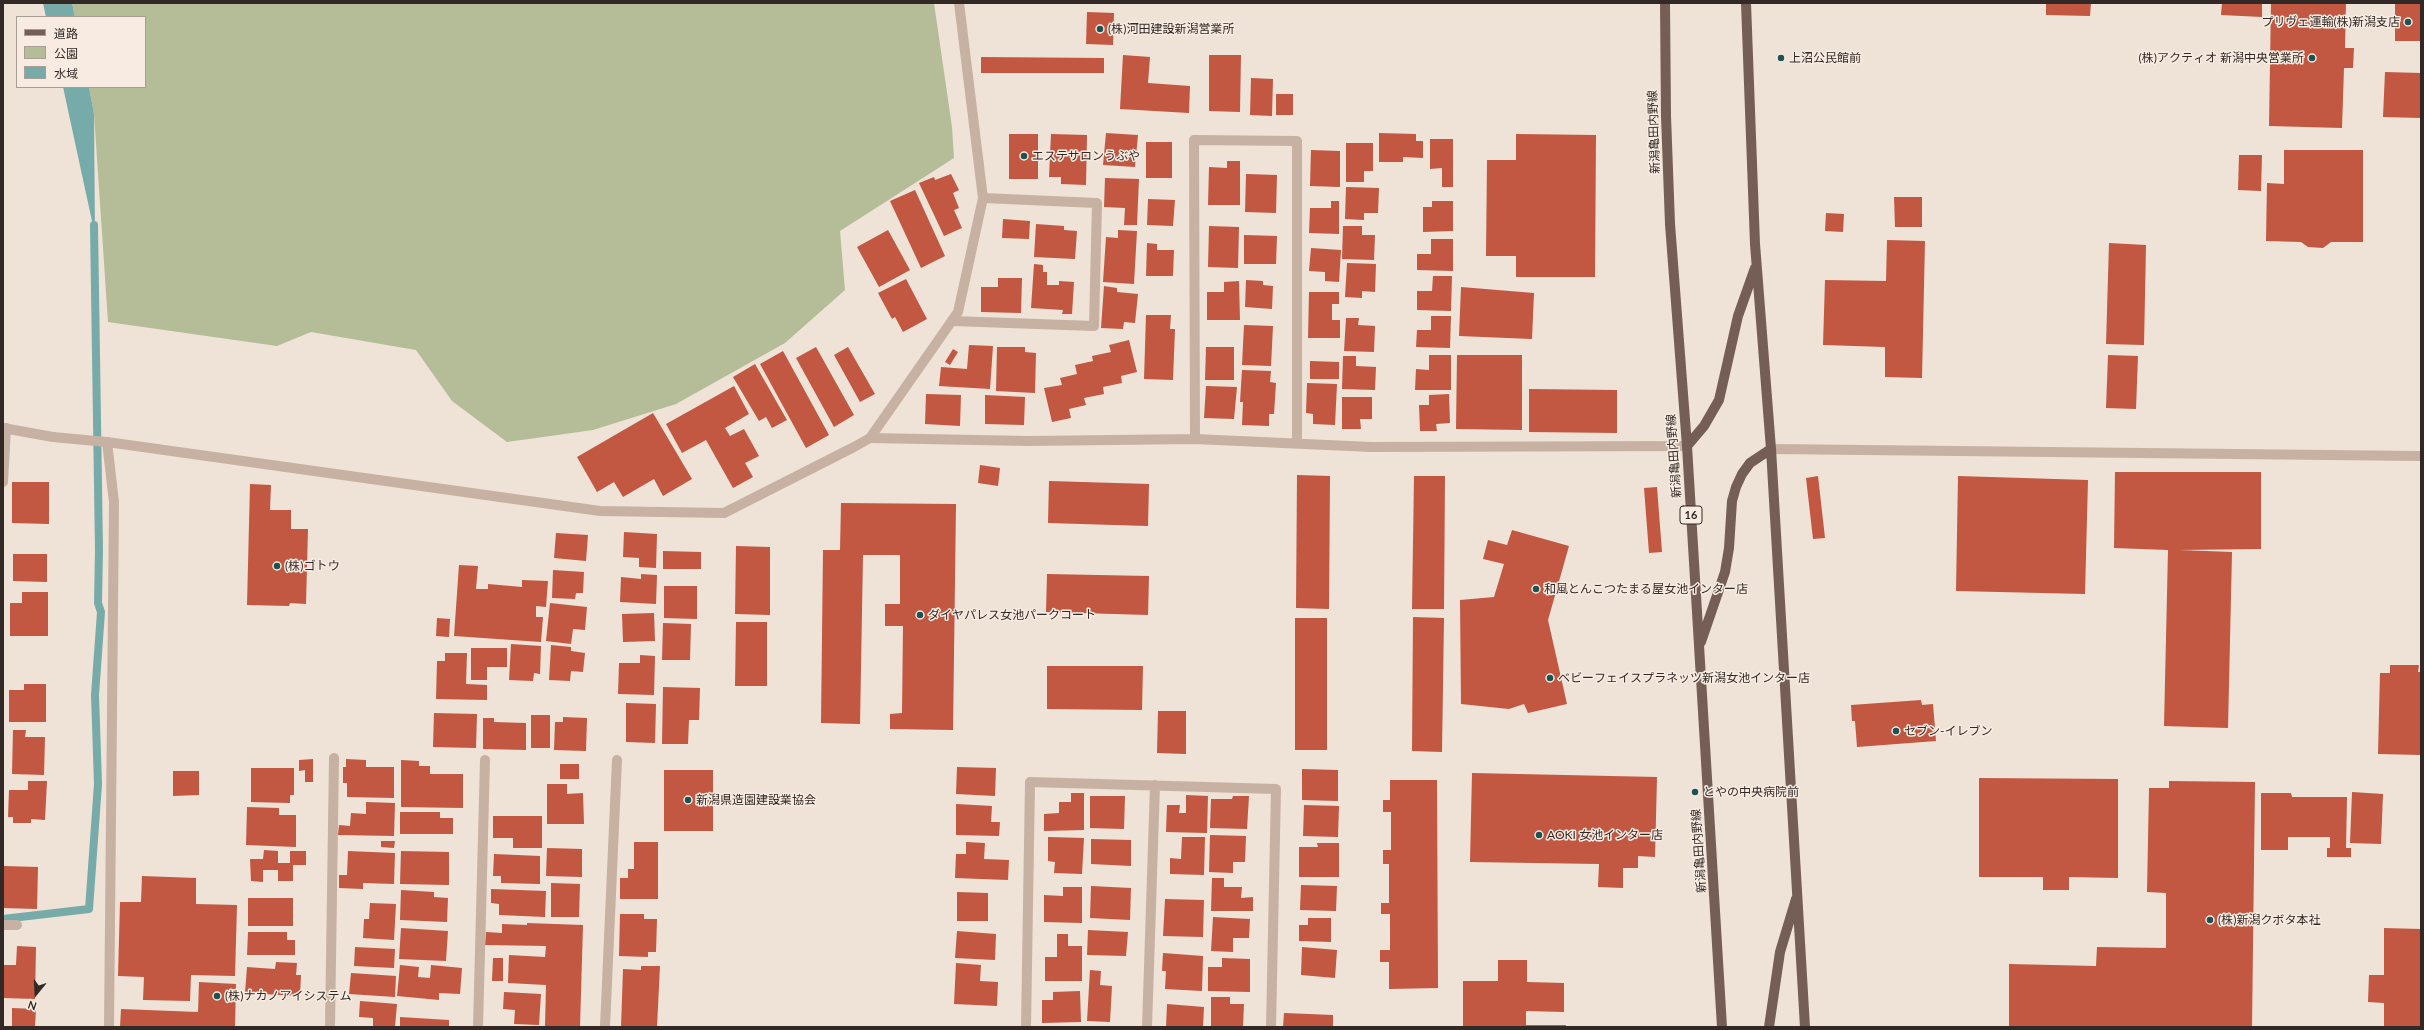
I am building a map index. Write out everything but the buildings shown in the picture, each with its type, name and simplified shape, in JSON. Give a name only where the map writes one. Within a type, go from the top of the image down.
[{"type":"main road","name":"新潟亀田内野線","points":[[1665,3],[1670,224],[1687,446],[1722,1027]]},
{"type":"main road","points":[[1746,3],[1757,264],[1798,891],[1805,1027]]},
{"type":"main road","points":[[1687,446],[1704,426],[1719,400],[1738,316],[1757,264]]},
{"type":"main road","points":[[1699,648],[1725,572],[1729,548],[1732,501],[1736,488],[1742,474],[1750,463],[1770,449]]},
{"type":"main road","points":[[1769,1027],[1780,952],[1798,891]]},
{"type":"street","points":[[3,482],[4,428],[53,437],[107,442],[600,511],[724,513],[870,438],[958,312],[983,198],[959,3]]},
{"type":"street","points":[[1195,439],[1194,140],[1298,141],[1297,444]]},
{"type":"street","points":[[952,321],[1094,326],[1097,203],[983,198]]},
{"type":"street","points":[[870,438],[1029,441],[1195,439],[1371,447],[1687,446]]},
{"type":"street","points":[[107,442],[114,502],[109,1027]]},
{"type":"street","points":[[1770,449],[2421,456]]},
{"type":"street","points":[[330,1027],[334,758]]},
{"type":"street","points":[[478,1027],[485,760]]},
{"type":"street","points":[[606,1027],[617,760]]},
{"type":"street","points":[[1026,1027],[1030,782],[1276,789],[1271,1027]]},
{"type":"street","points":[[1147,1027],[1155,785]]},
{"type":"street","points":[[3,925],[17,926]]},
{"type":"green space","points":[[72,3],[934,3],[952,127],[954,158],[840,231],[845,290],[785,343],[676,404],[593,430],[507,442],[452,401],[416,350],[311,332],[277,346],[108,322],[94,114],[89,88],[146,88],[146,16],[75,16]]},
{"type":"water","points":[[43,3],[72,3],[75,16],[46,16]]},
{"type":"water","points":[[63,88],[89,88],[94,114],[95,235]]},
{"type":"waterway","points":[[3,919],[89,909],[98,784],[95,695],[101,612],[98,603],[99,550],[94,225]]},
{"type":"place","name":"プリヴェ運輸(株)新潟支店","points":[[2408,22]]},
{"type":"place","name":"(株)河田建設新潟営業所","points":[[1100,29]]},
{"type":"place","name":"上沼公民館前","points":[[1781,58]]},
{"type":"place","name":"(株)アクティオ 新潟中央営業所","points":[[2312,58]]},
{"type":"place","name":"エステサロンうぶや","points":[[1024,156]]},
{"type":"place","name":"(株)ゴトウ","points":[[277,566]]},
{"type":"place","name":"和風とんこつたまる屋女池インター店","points":[[1536,589]]},
{"type":"place","name":"ダイヤパレス女池パークコート","points":[[920,615]]},
{"type":"place","name":"ベビーフェイスプラネッツ新潟女池インター店","points":[[1550,678]]},
{"type":"place","name":"セブン-イレブン","points":[[1896,731]]},
{"type":"place","name":"とやの中央病院前","points":[[1695,792]]},
{"type":"place","name":"新潟県造園建設業協会","points":[[688,800]]},
{"type":"place","name":"AOKI 女池インター店","points":[[1539,835]]},
{"type":"place","name":"(株)新潟クボタ本社","points":[[2210,920]]},
{"type":"place","name":"(株)ナカノアイシステム","points":[[217,996]]}]
